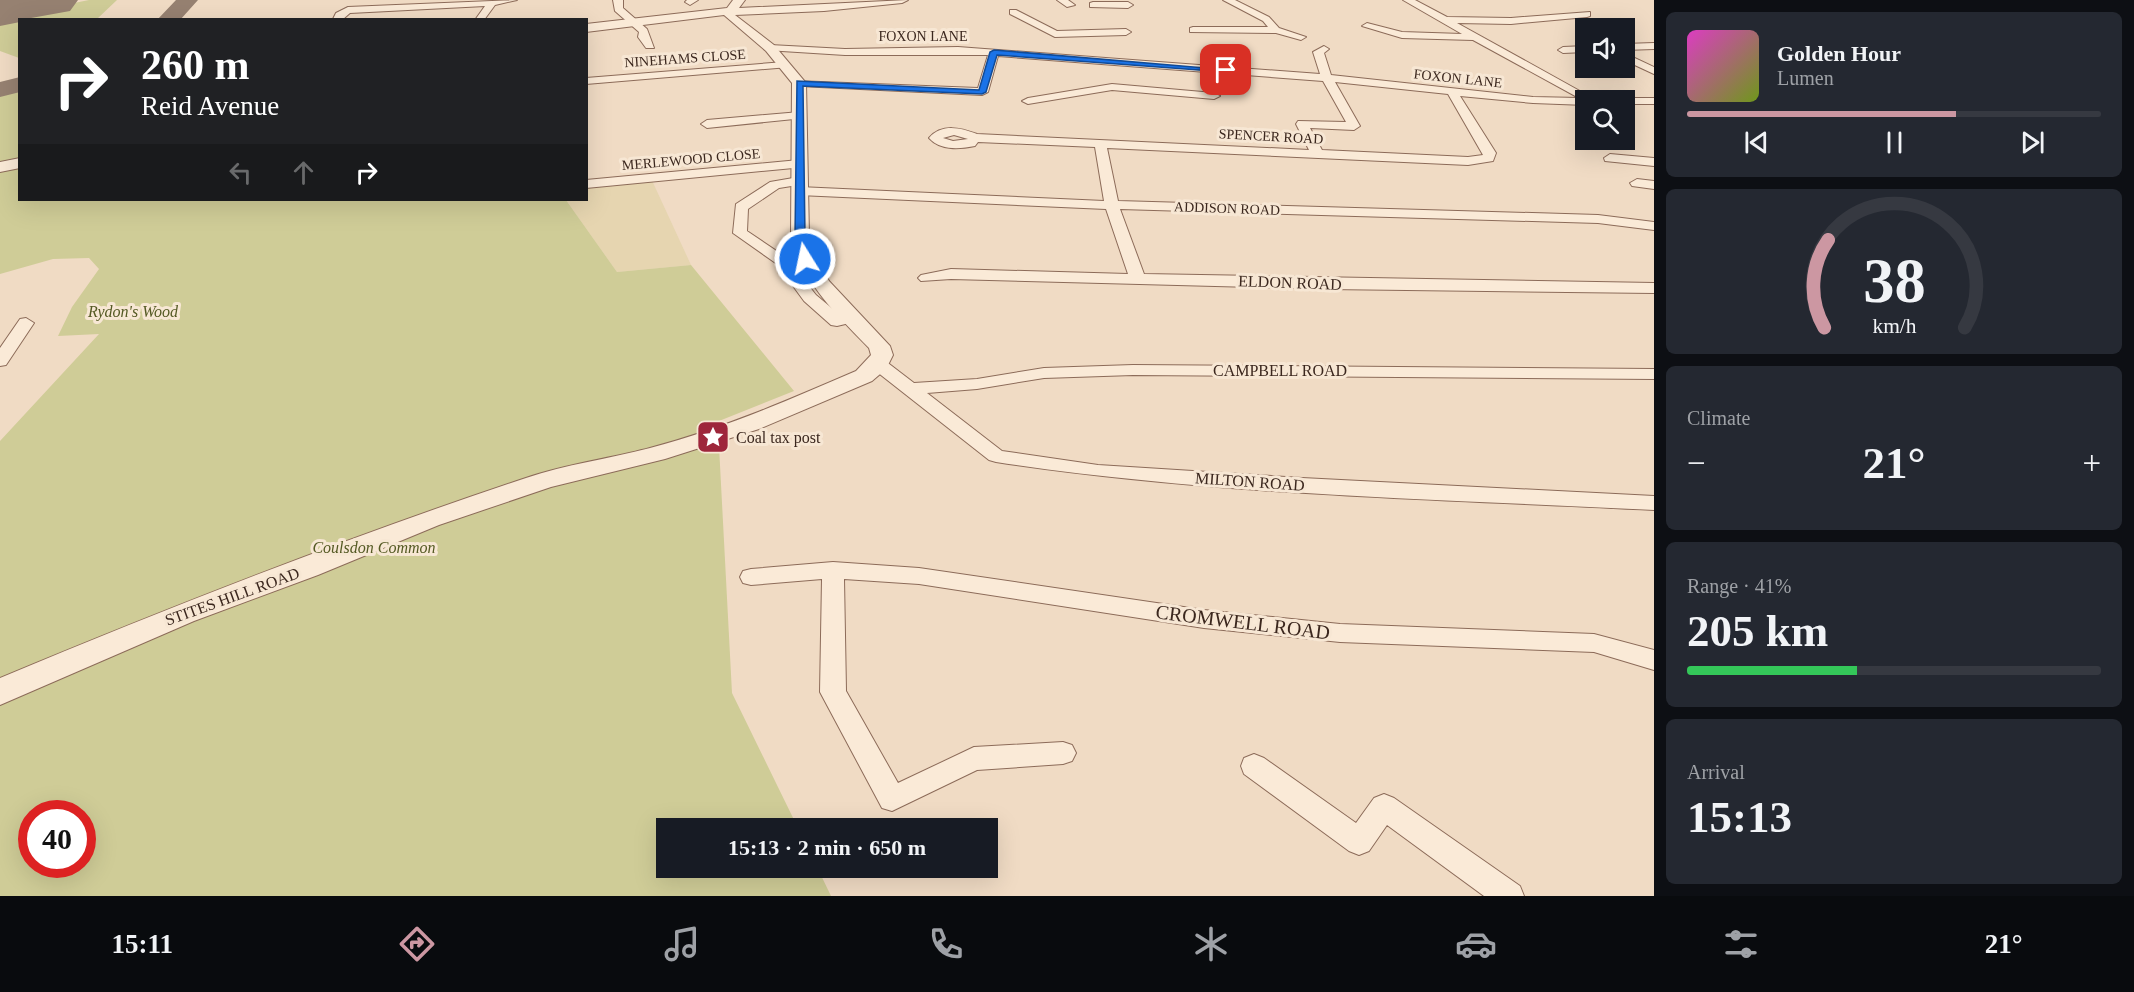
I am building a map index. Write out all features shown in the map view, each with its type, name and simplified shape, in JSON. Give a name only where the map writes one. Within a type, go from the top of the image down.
[{"type":"street","points":[[333,9],[341,15],[513,0]]},
{"type":"street","points":[[618,0],[618,9],[644,31],[643,37],[650,46]]},
{"type":"street","points":[[588,28],[637,23],[736,6],[824,8],[902,0]]},
{"type":"street","points":[[1228,0],[1266,19],[1276,30]]},
{"type":"street","points":[[1408,0],[1575,92]]},
{"type":"street","points":[[481,18],[492,3]]},
{"type":"street","points":[[1095,3],[1128,5]]},
{"type":"street","points":[[736,6],[729,14],[731,18],[770,48],[799,83],[800,237],[805,259],[820,285],[879,346],[882,355],[878,364]]},
{"type":"street","points":[[1013,12],[1105,60]]},
{"type":"street","points":[[1446,20],[1511,21],[1582,12],[1599,18]]},
{"type":"street","points":[[1367,26],[1402,35],[1476,37]]},
{"type":"street","points":[[1193,30],[1276,30],[1301,37]]},
{"type":"street","points":[[1055,34],[1126,32]]},
{"type":"street","points":[[1402,35],[1427,49]]},
{"type":"street","points":[[1635,47],[1654,46]]},
{"type":"street","name":"FOXON LANE","points":[[770,48],[845,52],[994,52],[1105,60],[1158,77],[1328,78],[1452,92],[1575,102]]},
{"type":"street","points":[[1318,153],[1302,124],[1354,126],[1328,78],[1318,52],[1324,49]]},
{"type":"street","points":[[1563,50],[1575,49]]},
{"type":"street","points":[[799,83],[982,92],[994,52]]},
{"type":"street","points":[[1635,62],[1654,71]]},
{"type":"street","name":"NINEHAMS CLOSE","points":[[588,81],[785,65]]},
{"type":"street","points":[[1028,101],[1158,77],[1214,96]]},
{"type":"street","name":"SPENCER ROAD","points":[[975,138],[1468,161],[1488,158],[1490,153],[1452,92]]},
{"type":"street","points":[[1635,101],[1654,101]]},
{"type":"street","points":[[1570,102],[1575,105]]},
{"type":"street","points":[[707,124],[800,116]]},
{"type":"street","points":[[1100,143],[1112,205],[1137,278]]},
{"type":"street","points":[[1610,158],[1654,162]]},
{"type":"street","points":[[0,167],[18,163]]},
{"type":"street","name":"MERLEWOOD CLOSE","points":[[588,184],[799,164]]},
{"type":"street","points":[[1637,183],[1654,185]]},
{"type":"street","name":"ADDISON ROAD","points":[[852,318],[837,321],[804,291],[782,261],[740,233],[741,207],[776,185],[1112,205],[1598,219],[1654,226]]},
{"type":"street","name":"ELDON ROAD","points":[[926,278],[951,274],[1654,288]]},
{"type":"street","points":[[0,361],[26,323]]},
{"type":"street","name":"MILTON ROAD","points":[[878,364],[996,456],[1098,471],[1302,485],[1654,503]]},
{"type":"street","name":"STITES HILL ROAD","points":[[0,692],[184,613],[308,568],[430,519],[546,480],[656,454],[751,424],[864,376],[878,364]]},
{"type":"street","name":"CAMPBELL ROAD","points":[[908,388],[977,384],[1044,373],[1133,369],[1654,374]]},
{"type":"street","points":[[832,570],[833,692],[892,800],[974,759],[1063,753]]},
{"type":"street","name":"CROMWELL ROAD","points":[[751,577],[832,570],[919,576],[1204,619],[1340,633],[1594,643],[1654,660]]},
{"type":"street","points":[[1254,766],[1359,842],[1384,807],[1509,896]]},
{"type":"shaded area","points":[[649,174],[691,265],[617,272],[567,201],[588,201],[588,181]]},
{"type":"green space","points":[[89,0],[117,0],[98,18],[18,18],[18,58],[0,51],[0,18]]},
{"type":"green space","points":[[18,86],[18,159],[0,163],[0,92]]},
{"type":"green space","name":"Coulsdon Common","points":[[18,167],[18,201],[567,201],[617,272],[691,265],[794,391],[719,421],[732,693],[793,818],[656,818],[656,878],[822,878],[831,896],[0,896],[0,441],[99,334],[58,336],[72,307],[99,269],[89,258],[53,259],[0,274],[0,172]]},
{"type":"taxiway","points":[[169,18],[188,0]]},
{"type":"taxiway","points":[[0,90],[18,85]]},
{"type":"runway","points":[[0,10],[52,0]]},
{"type":"place","name":"Coal tax post","points":[[713,437]]},
{"type":"route","points":[[805,259],[800,237],[799,83],[982,92],[994,52],[1226,70]]},
{"type":"park label","name":"Rydon's Wood","points":[[133,311]]}]
